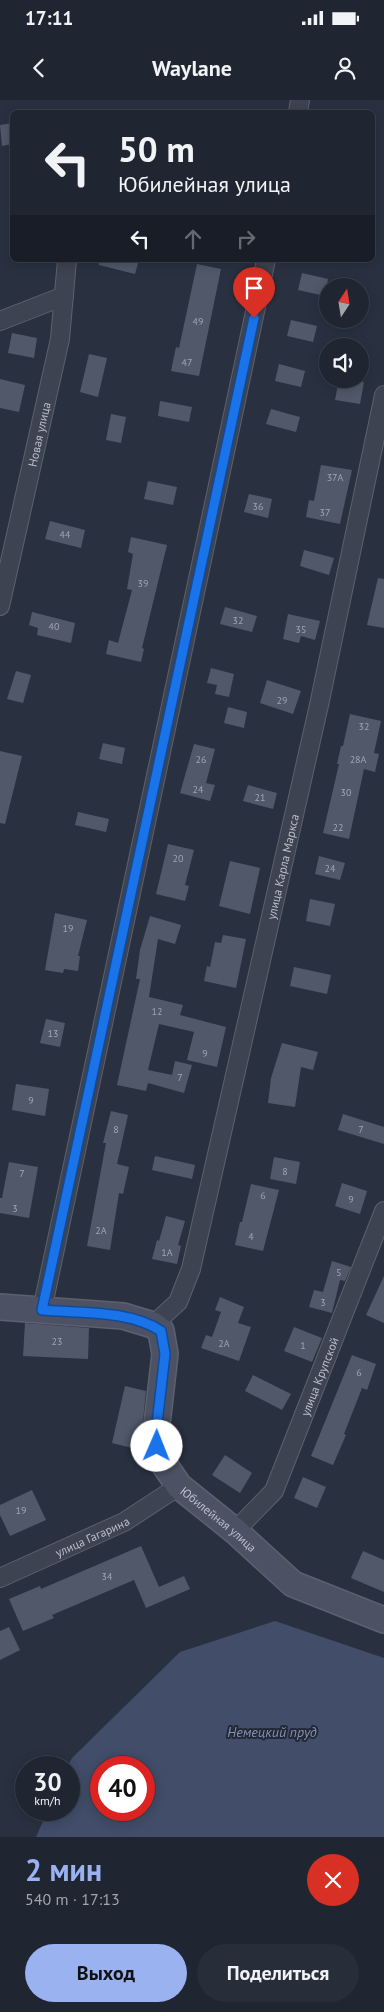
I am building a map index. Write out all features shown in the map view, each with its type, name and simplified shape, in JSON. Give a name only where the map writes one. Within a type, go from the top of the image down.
[{"type":"street","name":"Новая улица","points":[[0,606],[60,339],[67,262]]},
{"type":"street","points":[[42,1310],[266,262]]},
{"type":"street","points":[[0,321],[64,296]]},
{"type":"street","name":"улица Карла Маркса","points":[[153,1325],[178,1302],[191,1269],[317,714],[384,395]]},
{"type":"street","name":"улица Крупской","points":[[235,1531],[274,1491],[384,1211]]},
{"type":"street","points":[[0,1307],[123,1316],[153,1325]]},
{"type":"street","name":"Юбилейная улица","points":[[153,1325],[161,1331],[165,1354],[157,1424],[157,1446],[164,1464],[179,1486],[235,1531],[293,1584],[384,1620]]},
{"type":"street","name":"улица Гагарина","points":[[0,1578],[124,1522],[179,1486]]},
{"type":"water","name":"Немецкий пруд","points":[[275,1621],[384,1658],[384,1837],[36,1837],[43,1821],[80,1821],[80,1756],[74,1756],[180,1652]]},
{"type":"building","points":[[10,123],[10,144],[2,146],[0,125]]},
{"type":"building","points":[[99,262],[138,262],[135,274],[99,265]]},
{"type":"building","points":[[197,264],[221,269],[199,376],[171,371],[176,347],[179,348]]},
{"type":"building","points":[[302,273],[324,278],[319,278],[319,295],[298,290]]},
{"type":"building","points":[[291,320],[317,326],[313,342],[287,336]]},
{"type":"building","points":[[12,333],[37,338],[34,358],[8,353]]},
{"type":"building","points":[[89,354],[107,358],[98,397],[80,392]]},
{"type":"building","points":[[279,364],[305,371],[301,387],[275,381]]},
{"type":"building","points":[[0,379],[25,385],[19,412],[0,408]]},
{"type":"building","points":[[337,388],[363,388],[360,404],[335,400]]},
{"type":"building","points":[[160,401],[192,407],[189,422],[158,416]]},
{"type":"building","points":[[271,409],[300,417],[296,432],[266,424]]},
{"type":"building","points":[[111,414],[126,417],[121,443],[106,440]]},
{"type":"building","points":[[321,465],[352,470],[340,524],[306,517],[309,500],[314,501]]},
{"type":"building","points":[[148,481],[177,487],[173,505],[144,499]]},
{"type":"building","points":[[249,494],[272,499],[268,518],[244,512]]},
{"type":"building","points":[[50,521],[85,530],[81,548],[45,539]]},
{"type":"building","points":[[131,537],[167,545],[142,648],[144,649],[141,662],[106,654],[109,640],[118,643],[132,590],[127,589],[133,554],[128,552]]},
{"type":"building","points":[[304,550],[334,558],[329,575],[300,566]]},
{"type":"building","points":[[378,578],[384,579],[384,628],[367,625]]},
{"type":"building","points":[[225,607],[257,616],[252,632],[220,624]]},
{"type":"building","points":[[32,612],[75,623],[71,643],[37,635],[38,628],[29,625]]},
{"type":"building","points":[[288,614],[320,621],[315,640],[301,636],[299,643],[283,639]]},
{"type":"building","points":[[211,668],[234,674],[229,697],[215,694],[217,685],[207,683]]},
{"type":"building","points":[[16,671],[31,675],[23,703],[7,699]]},
{"type":"building","points":[[267,680],[301,691],[293,714],[260,703]]},
{"type":"building","points":[[228,707],[247,712],[244,728],[224,723]]},
{"type":"building","points":[[350,714],[381,721],[374,753],[379,754],[375,772],[364,769],[349,839],[323,833],[339,764],[337,764],[341,746],[343,746]]},
{"type":"building","points":[[103,743],[125,748],[122,764],[99,759]]},
{"type":"building","points":[[194,744],[215,749],[206,783],[215,785],[210,801],[180,793]]},
{"type":"building","points":[[0,751],[22,756],[5,824],[0,823]]},
{"type":"building","points":[[248,785],[277,793],[273,809],[243,801]]},
{"type":"building","points":[[78,812],[109,819],[106,832],[75,825]]},
{"type":"building","points":[[168,844],[194,850],[185,885],[189,886],[185,901],[156,894]]},
{"type":"building","points":[[319,856],[345,863],[340,880],[315,874]]},
{"type":"building","points":[[230,861],[260,868],[250,914],[219,906]]},
{"type":"building","points":[[310,899],[335,904],[330,926],[306,921]]},
{"type":"building","points":[[55,913],[87,920],[78,956],[80,956],[78,971],[64,969],[63,973],[45,970]]},
{"type":"building","points":[[150,916],[181,925],[175,944],[158,939],[149,997],[183,1005],[180,1015],[226,1027],[217,1067],[187,1060],[194,1032],[159,1024],[148,1070],[172,1075],[175,1061],[192,1065],[184,1093],[148,1083],[146,1091],[117,1085],[140,979],[136,979],[140,950]]},
{"type":"building","points":[[223,935],[246,939],[236,988],[204,981],[207,966],[210,967],[215,942],[221,943]]},
{"type":"building","points":[[294,967],[331,975],[327,994],[290,986]]},
{"type":"building","points":[[46,1019],[65,1023],[60,1047],[40,1043]]},
{"type":"building","points":[[282,1043],[318,1052],[313,1070],[301,1067],[295,1107],[268,1103],[271,1078]]},
{"type":"building","points":[[16,1084],[49,1089],[45,1116],[12,1110]]},
{"type":"building","points":[[111,1111],[128,1115],[117,1164],[129,1167],[123,1194],[119,1193],[110,1250],[87,1246],[106,1143],[103,1143]]},
{"type":"building","points":[[343,1114],[384,1127],[384,1144],[338,1130]]},
{"type":"building","points":[[155,1156],[195,1165],[192,1179],[152,1170]]},
{"type":"building","points":[[274,1157],[300,1162],[296,1184],[270,1179]]},
{"type":"building","points":[[9,1162],[38,1167],[29,1218],[0,1213],[0,1198],[2,1198]]},
{"type":"building","points":[[342,1183],[367,1191],[360,1214],[335,1206]]},
{"type":"building","points":[[251,1184],[279,1190],[263,1251],[235,1245]]},
{"type":"building","points":[[166,1216],[185,1221],[178,1245],[181,1246],[177,1264],[152,1259]]},
{"type":"building","points":[[332,1261],[351,1267],[345,1281],[340,1280],[332,1313],[309,1307],[314,1290],[323,1292]]},
{"type":"building","points":[[384,1276],[384,1323],[366,1315]]},
{"type":"building","points":[[220,1297],[244,1307],[238,1323],[251,1327],[239,1361],[201,1348],[206,1335],[212,1337],[221,1312],[215,1310]]},
{"type":"building","points":[[25,1323],[89,1328],[88,1359],[23,1356]]},
{"type":"building","points":[[294,1327],[322,1338],[312,1362],[284,1351]]},
{"type":"building","points":[[352,1355],[376,1364],[367,1390],[362,1388],[344,1434],[346,1435],[333,1465],[311,1456]]},
{"type":"building","points":[[253,1375],[291,1394],[282,1410],[245,1391]]},
{"type":"building","points":[[125,1386],[146,1391],[140,1450],[112,1443]]},
{"type":"building","points":[[225,1455],[252,1473],[240,1493],[212,1475]]},
{"type":"building","points":[[303,1477],[326,1487],[317,1508],[294,1498]]},
{"type":"building","points":[[32,1490],[46,1520],[10,1536],[0,1515],[0,1505]]},
{"type":"building","points":[[141,1546],[159,1587],[184,1576],[190,1589],[146,1608],[134,1580],[52,1615],[54,1618],[23,1631],[9,1599],[40,1586],[41,1589]]},
{"type":"building","points":[[363,1551],[384,1560],[384,1592],[351,1578]]},
{"type":"building","points":[[9,1627],[20,1650],[0,1660],[0,1631]]},
{"type":"route","points":[[157,1446],[157,1424],[165,1354],[161,1331],[153,1325],[123,1316],[42,1310],[254,318]]}]
